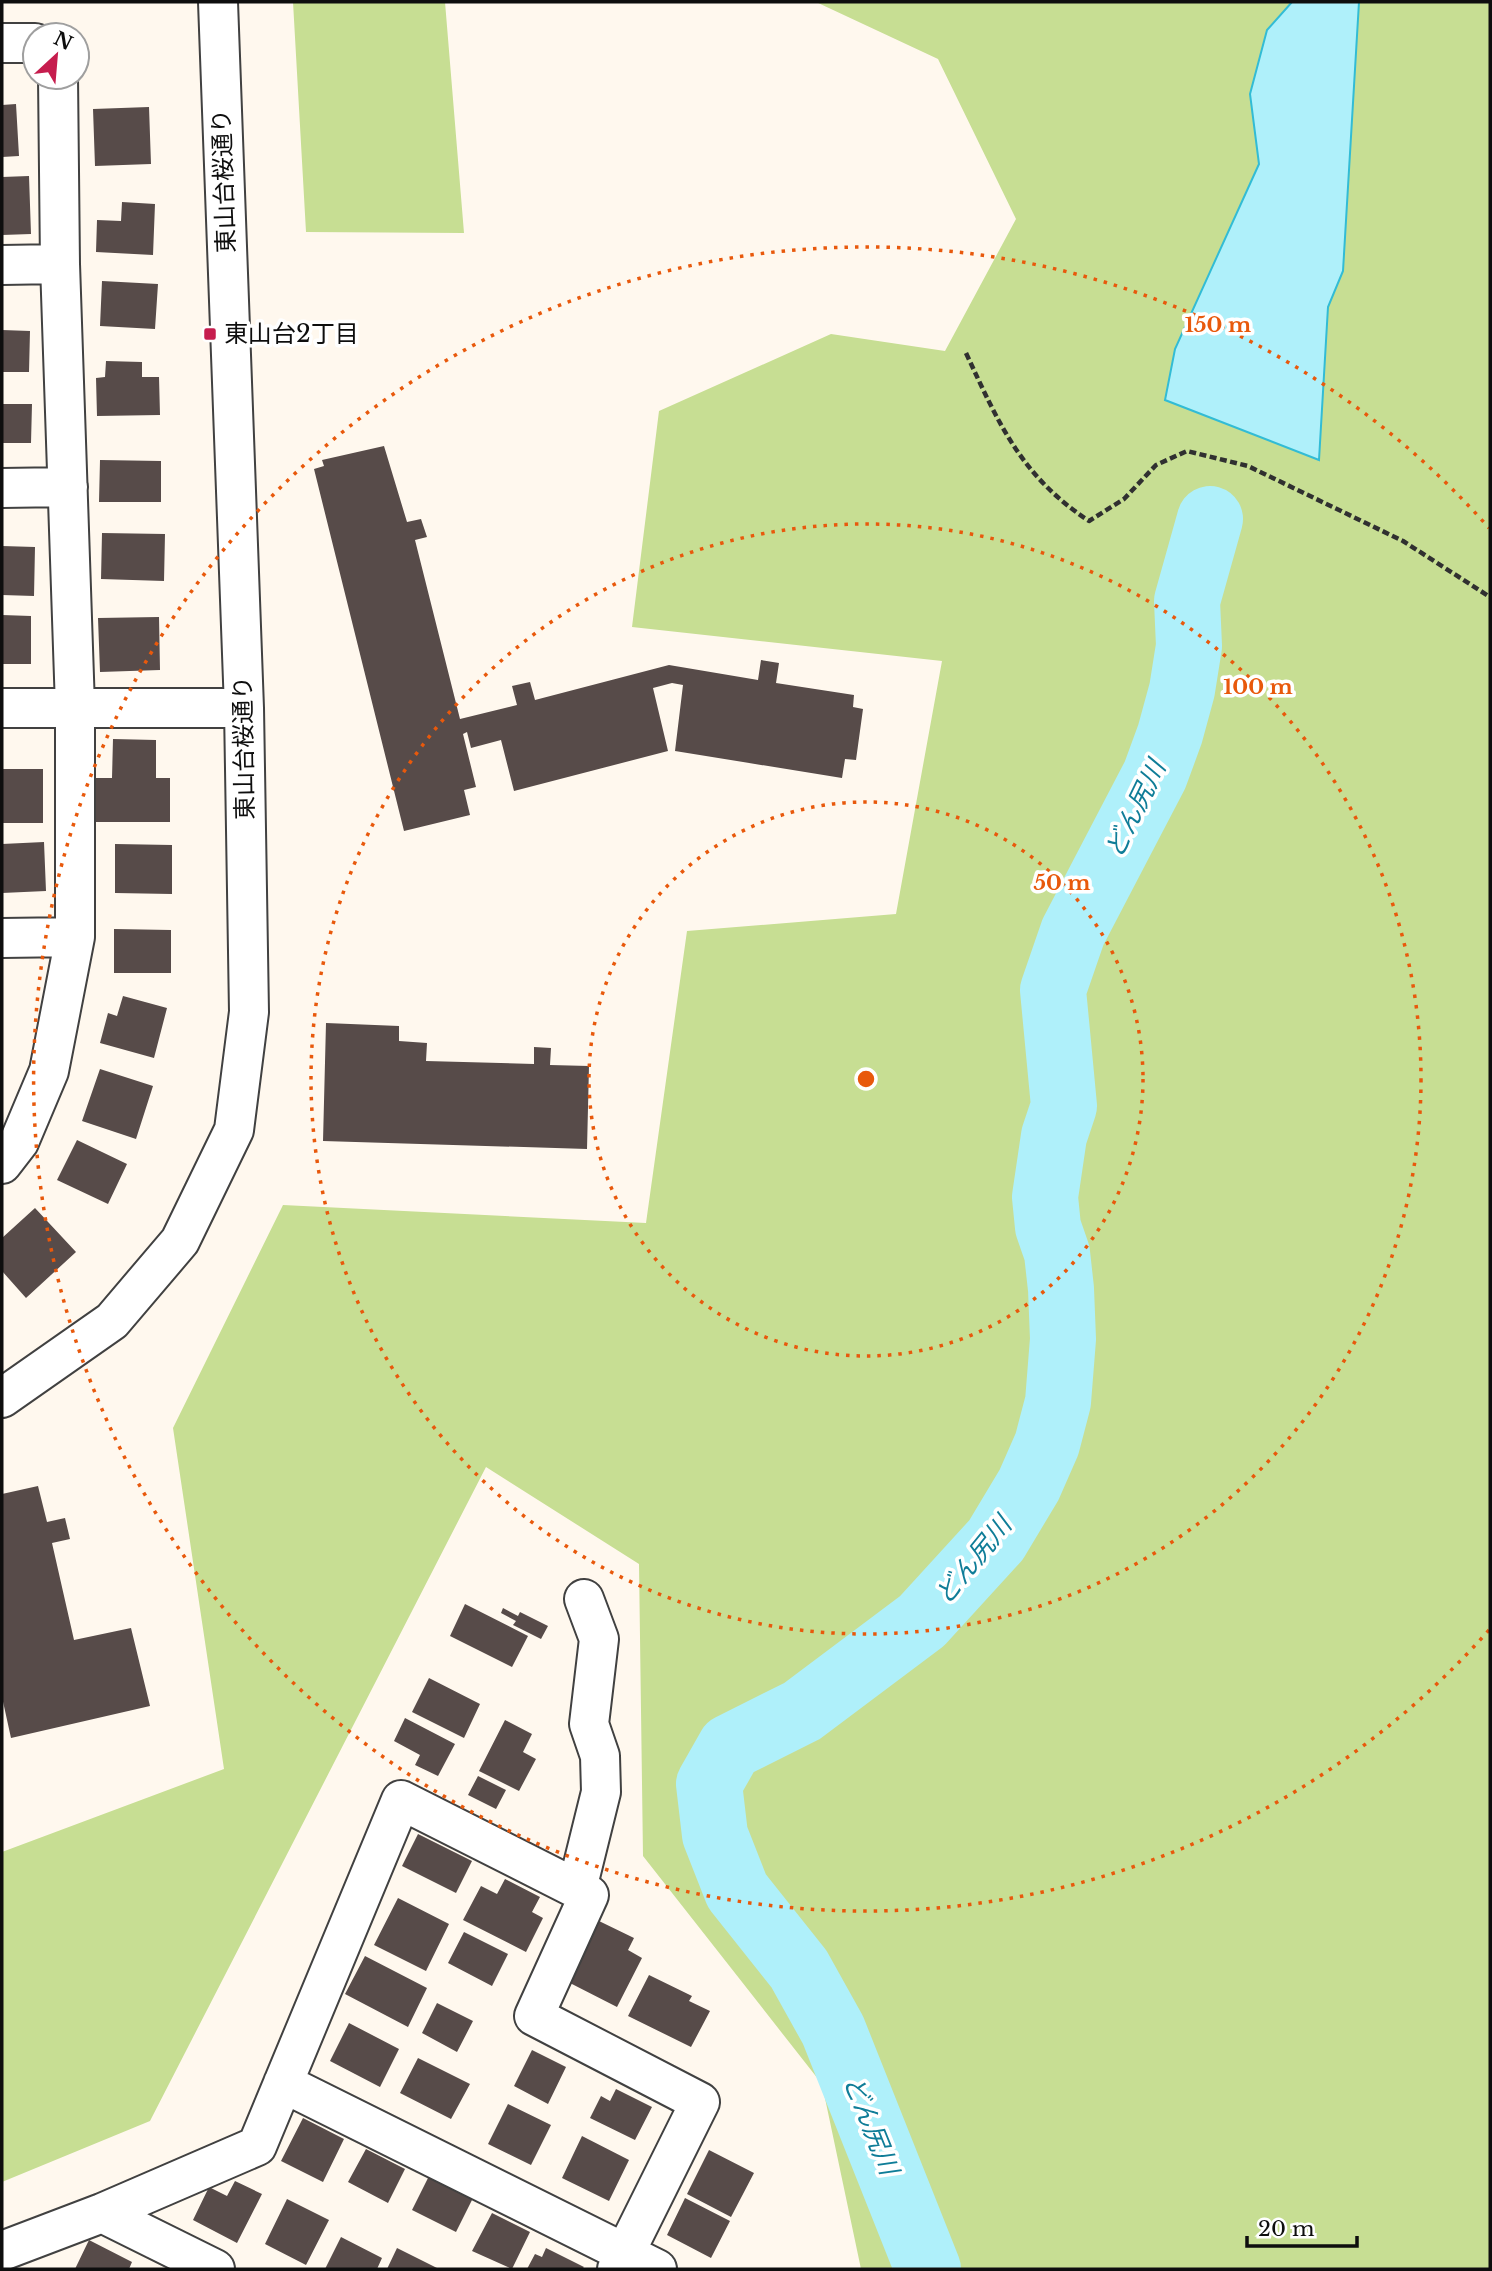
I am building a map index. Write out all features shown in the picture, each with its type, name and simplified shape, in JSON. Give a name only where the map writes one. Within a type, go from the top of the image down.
[{"type":"street","name":"東山台桜通り","points":[[2,1398],[112,1321],[180,1241],[234,1130],[249,1012],[244,708],[218,2]]},
{"type":"street","points":[[2,43],[21,43]]},
{"type":"street","points":[[2,1164],[19,1142],[49,1071],[75,937],[75,707],[60,264],[58,91]]},
{"type":"street","points":[[2,265],[60,264]]},
{"type":"street","points":[[2,488],[68,486]]},
{"type":"street","points":[[2,708],[244,708]]},
{"type":"street","points":[[2,938],[75,937]]},
{"type":"street","points":[[577,1889],[601,1793],[600,1756],[589,1724],[599,1639],[584,1599]]},
{"type":"street","points":[[2,2251],[102,2213],[257,2146],[283,2083],[401,1800],[589,1895],[534,2017],[700,2102],[633,2264],[283,2083]]},
{"type":"street","points":[[102,2213],[215,2269]]},
{"type":"path","points":[[966,353],[1018,456],[1059,501],[1089,521],[1124,499],[1156,465],[1187,451],[1248,466],[1403,541],[1490,597]]},
{"type":"green space","points":[[293,2],[445,2],[464,233],[306,232]]},
{"type":"green space","points":[[816,2],[1490,2],[1490,2269],[861,2269],[822,2084],[643,1856],[639,1564],[486,1467],[150,2121],[2,2182],[2,1852],[224,1769],[173,1428],[283,1205],[646,1223],[687,931],[896,914],[942,661],[632,627],[659,411],[831,334],[945,351],[1016,219],[938,59]]},
{"type":"water","points":[[1292,2],[1359,2],[1343,271],[1328,307],[1319,460],[1165,400],[1175,349],[1259,164],[1250,94],[1267,30]]},
{"type":"building","points":[[16,104],[19,156],[2,157],[2,105]]},
{"type":"building","points":[[149,107],[151,164],[95,166],[93,109]]},
{"type":"building","points":[[29,176],[31,234],[2,235],[2,177]]},
{"type":"building","points":[[122,202],[155,204],[153,255],[96,252],[97,220],[121,221]]},
{"type":"building","points":[[102,281],[158,284],[155,329],[100,326]]},
{"type":"building","points":[[2,330],[30,331],[29,372],[2,372]]},
{"type":"building","points":[[106,361],[142,362],[142,377],[159,377],[160,415],[97,416],[96,378],[105,377]]},
{"type":"building","points":[[2,404],[32,404],[31,443],[2,443]]},
{"type":"building","points":[[384,446],[407,522],[421,519],[427,537],[415,540],[460,719],[517,705],[512,686],[530,682],[535,700],[669,665],[758,680],[761,660],[779,663],[776,683],[854,695],[853,707],[863,709],[856,760],[845,759],[842,778],[675,751],[683,685],[672,683],[653,688],[668,751],[514,791],[501,740],[471,748],[467,732],[463,734],[476,787],[464,790],[470,815],[404,831],[314,469],[324,466],[322,460]]},
{"type":"building","points":[[100,460],[161,461],[161,502],[99,502]]},
{"type":"building","points":[[102,533],[165,534],[164,581],[101,579]]},
{"type":"building","points":[[2,546],[35,547],[34,596],[2,595]]},
{"type":"building","points":[[2,615],[31,616],[31,664],[2,664]]},
{"type":"building","points":[[159,617],[160,670],[100,672],[98,618]]},
{"type":"building","points":[[113,739],[156,740],[156,778],[170,778],[170,822],[89,822],[89,778],[112,778]]},
{"type":"building","points":[[2,769],[43,769],[43,823],[2,823]]},
{"type":"building","points":[[44,842],[46,891],[2,893],[2,844]]},
{"type":"building","points":[[115,844],[172,845],[172,894],[115,893]]},
{"type":"building","points":[[114,929],[171,930],[171,973],[114,973]]},
{"type":"building","points":[[123,996],[167,1008],[154,1058],[100,1043],[108,1013],[117,1016]]},
{"type":"building","points":[[326,1023],[399,1026],[399,1041],[427,1043],[426,1061],[534,1064],[534,1047],[551,1048],[550,1065],[589,1066],[587,1149],[323,1141]]},
{"type":"building","points":[[100,1069],[153,1086],[136,1139],[82,1121]]},
{"type":"building","points":[[77,1140],[127,1164],[108,1204],[57,1180]]},
{"type":"building","points":[[35,1208],[76,1252],[26,1298],[2,1271],[2,1238]]},
{"type":"building","points":[[38,1486],[47,1522],[65,1518],[70,1539],[52,1543],[74,1640],[131,1628],[150,1706],[11,1738],[2,1697],[2,1494]]},
{"type":"building","points":[[465,1604],[528,1636],[512,1667],[450,1636]]},
{"type":"building","points":[[503,1608],[518,1616],[520,1612],[548,1626],[541,1639],[513,1625],[516,1621],[501,1613]]},
{"type":"building","points":[[429,1678],[480,1704],[464,1738],[412,1712]]},
{"type":"building","points":[[405,1718],[455,1744],[438,1776],[415,1765],[420,1755],[394,1741]]},
{"type":"building","points":[[505,1720],[532,1734],[523,1752],[536,1759],[519,1791],[479,1771]]},
{"type":"building","points":[[478,1776],[506,1790],[496,1809],[468,1795]]},
{"type":"building","points":[[418,1834],[472,1861],[456,1893],[402,1866]]},
{"type":"building","points":[[505,1879],[540,1897],[532,1912],[543,1918],[526,1952],[463,1920],[481,1886],[497,1894]]},
{"type":"building","points":[[398,1898],[449,1924],[426,1971],[374,1945]]},
{"type":"building","points":[[599,1921],[634,1938],[628,1950],[642,1958],[617,2007],[568,1982]]},
{"type":"building","points":[[464,1932],[508,1954],[492,1986],[448,1963]]},
{"type":"building","points":[[365,1956],[427,1988],[408,2027],[345,1994]]},
{"type":"building","points":[[649,1975],[692,1996],[689,2001],[710,2011],[691,2047],[628,2016]]},
{"type":"building","points":[[437,2003],[473,2021],[457,2052],[422,2033]]},
{"type":"building","points":[[349,2023],[399,2049],[380,2087],[330,2061]]},
{"type":"building","points":[[532,2050],[566,2067],[548,2104],[514,2086]]},
{"type":"building","points":[[418,2058],[470,2084],[451,2119],[400,2093]]},
{"type":"building","points":[[616,2089],[652,2107],[635,2140],[590,2118],[601,2096],[610,2101]]},
{"type":"building","points":[[508,2104],[551,2125],[531,2165],[488,2144]]},
{"type":"building","points":[[303,2118],[344,2139],[323,2182],[281,2161]]},
{"type":"building","points":[[582,2136],[629,2160],[609,2201],[562,2178]]},
{"type":"building","points":[[366,2149],[405,2169],[388,2203],[348,2182]]},
{"type":"building","points":[[709,2150],[754,2173],[731,2217],[687,2194]]},
{"type":"building","points":[[429,2176],[473,2198],[456,2232],[412,2210]]},
{"type":"building","points":[[235,2181],[262,2194],[237,2243],[193,2220],[209,2187],[227,2196]]},
{"type":"building","points":[[685,2198],[730,2221],[711,2258],[667,2235]]},
{"type":"building","points":[[287,2199],[329,2220],[306,2265],[265,2244]]},
{"type":"building","points":[[492,2213],[530,2232],[512,2269],[472,2251]]},
{"type":"building","points":[[341,2237],[382,2258],[377,2269],[325,2269]]},
{"type":"building","points":[[89,2240],[132,2262],[129,2269],[75,2269]]},
{"type":"building","points":[[397,2248],[439,2269],[387,2269]]},
{"type":"building","points":[[546,2248],[584,2267],[527,2269],[535,2254],[542,2257]]},
{"type":"waterway","name":"どん尻川","points":[[928,2269],[833,2030],[799,1969],[737,1891],[715,1835],[709,1784],[730,1747],[802,1711],[922,1621],[996,1540],[1029,1485],[1047,1444],[1058,1402],[1063,1339],[1057,1253],[1048,1227],[1045,1197],[1054,1136],[1064,1106],[1053,990],[1073,932],[1155,775],[1170,734],[1182,690],[1189,646],[1187,601],[1210,519]]},
{"type":"place","name":"東山台2丁目","points":[[210,334]]}]
